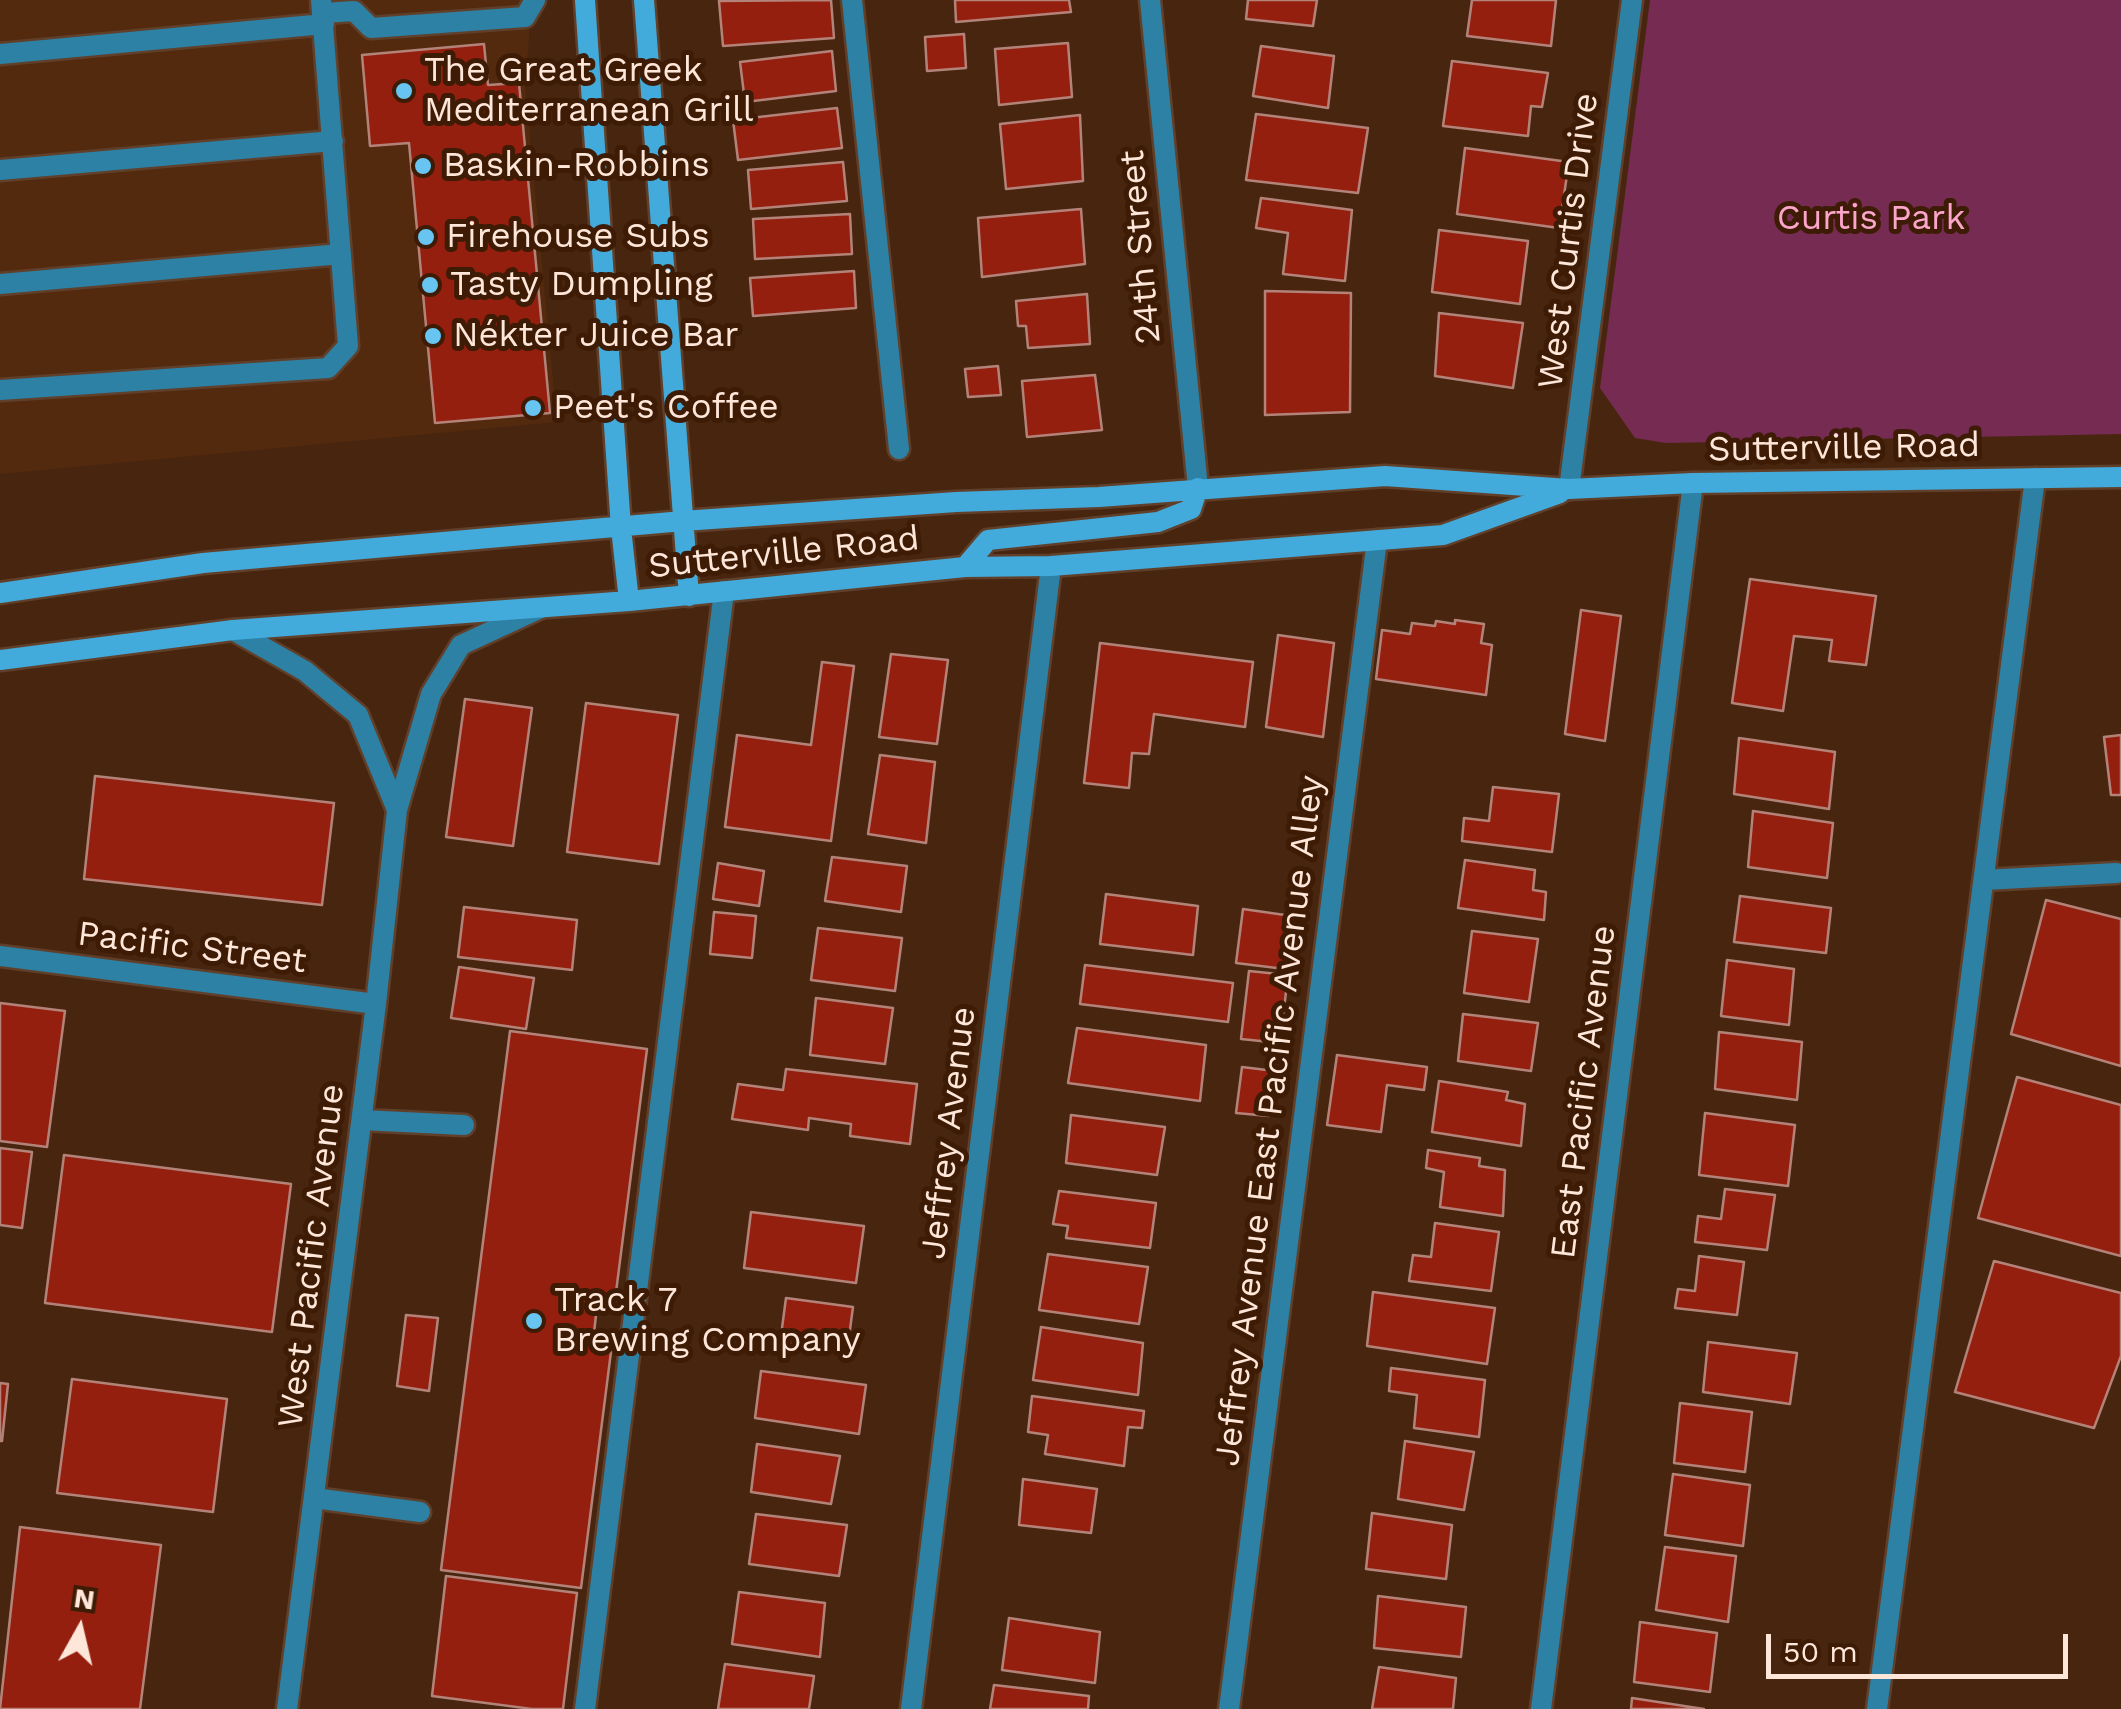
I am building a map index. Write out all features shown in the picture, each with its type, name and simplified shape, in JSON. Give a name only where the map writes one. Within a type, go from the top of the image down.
[{"type":"main road","points":[[585,0],[629,602]]},
{"type":"main road","points":[[644,0],[689,596]]},
{"type":"main road","name":"Sutterville Road","points":[[0,593],[203,563],[682,521],[1385,476],[1569,489],[1693,483],[2121,477]]},
{"type":"main road","points":[[965,567],[988,540],[1158,522],[1191,510],[1198,488]]},
{"type":"main road","name":"Sutterville Road","points":[[0,660],[233,630],[629,602],[965,567],[1051,566],[1443,536],[1569,489]]},
{"type":"street","points":[[0,54],[358,5],[371,28],[526,17],[535,0]]},
{"type":"street","points":[[852,0],[899,450]]},
{"type":"street","name":"24th Street","points":[[1150,0],[1198,488]]},
{"type":"street","name":"West Curtis Drive","points":[[1569,489],[1632,0]]},
{"type":"street","points":[[0,390],[328,368],[348,346],[323,12]]},
{"type":"street","points":[[0,170],[333,141]]},
{"type":"street","points":[[0,284],[341,254]]},
{"type":"street","points":[[1877,1709],[2036,478]]},
{"type":"street","name":"East Pacific Avenue","points":[[1540,1709],[1693,483]]},
{"type":"street","name":"Jeffrey Avenue East Pacific Avenue Alley","points":[[1229,1709],[1377,540]]},
{"type":"street","name":"Jeffrey Avenue","points":[[911,1709],[1051,566]]},
{"type":"street","points":[[585,1709],[724,591]]},
{"type":"street","name":"West Pacific Avenue","points":[[288,1709],[397,810],[432,694],[461,645],[543,607]]},
{"type":"street","name":"West Pacific Avenue","points":[[233,630],[305,671],[358,714],[397,810]]},
{"type":"street","points":[[1984,880],[2116,873]]},
{"type":"street","name":"Pacific Street","points":[[0,956],[376,1004]]},
{"type":"street","points":[[362,1120],[464,1125]]},
{"type":"street","points":[[314,1498],[420,1512]]},
{"type":"shaded area","points":[[0,0],[532,0],[525,86],[557,422],[0,474]]},
{"type":"green space","name":"Curtis Park","points":[[1650,0],[2121,0],[2121,434],[1666,443],[1635,438],[1600,388]]},
{"type":"building","points":[[831,0],[834,38],[723,46],[719,1]]},
{"type":"building","points":[[955,0],[1069,0],[1071,12],[956,22]]},
{"type":"building","points":[[1248,0],[1317,0],[1313,26],[1246,19]]},
{"type":"building","points":[[1472,0],[1556,0],[1551,46],[1467,36]]},
{"type":"building","points":[[964,34],[966,68],[927,71],[925,37]]},
{"type":"building","points":[[1068,43],[1072,97],[999,105],[995,49]]},
{"type":"building","points":[[484,44],[488,85],[519,83],[550,413],[435,423],[409,143],[370,146],[362,55]]},
{"type":"building","points":[[1261,46],[1334,56],[1328,108],[1253,96]]},
{"type":"building","points":[[832,51],[836,91],[745,102],[740,62]]},
{"type":"building","points":[[1452,61],[1548,73],[1542,107],[1531,106],[1528,136],[1443,126]]},
{"type":"building","points":[[837,108],[842,148],[738,160],[733,120]]},
{"type":"building","points":[[1256,114],[1368,128],[1358,193],[1246,180]]},
{"type":"building","points":[[1080,115],[1083,181],[1006,189],[1000,124]]},
{"type":"building","points":[[1465,148],[1569,162],[1559,228],[1457,214]]},
{"type":"building","points":[[843,162],[847,201],[751,209],[748,170]]},
{"type":"building","points":[[1261,198],[1352,210],[1345,281],[1283,274],[1288,233],[1256,228]]},
{"type":"building","points":[[1081,209],[1085,264],[982,277],[978,218]]},
{"type":"building","points":[[850,214],[852,254],[755,259],[753,219]]},
{"type":"building","points":[[1439,230],[1528,241],[1520,304],[1432,292]]},
{"type":"building","points":[[854,271],[856,308],[753,316],[750,278]]},
{"type":"building","points":[[1265,291],[1351,293],[1350,412],[1265,415]]},
{"type":"building","points":[[1087,294],[1090,344],[1028,348],[1026,326],[1018,326],[1016,301]]},
{"type":"building","points":[[1439,313],[1523,323],[1513,388],[1435,376]]},
{"type":"building","points":[[998,366],[1001,395],[968,397],[965,369]]},
{"type":"building","points":[[1095,375],[1102,430],[1027,437],[1022,381]]},
{"type":"building","points":[[1750,579],[1876,596],[1866,665],[1829,661],[1832,640],[1794,636],[1783,711],[1732,703]]},
{"type":"building","points":[[1581,610],[1621,616],[1605,741],[1565,734]]},
{"type":"building","points":[[1455,620],[1484,624],[1481,643],[1492,645],[1486,695],[1376,679],[1382,630],[1410,634],[1412,623],[1435,626],[1436,621],[1455,624]]},
{"type":"building","points":[[1278,635],[1334,643],[1323,737],[1266,727]]},
{"type":"building","points":[[1100,643],[1253,662],[1245,727],[1154,714],[1149,754],[1132,753],[1129,788],[1084,783]]},
{"type":"building","points":[[891,654],[948,660],[937,744],[879,737]]},
{"type":"building","points":[[822,662],[854,666],[831,841],[725,827],[737,735],[811,745]]},
{"type":"building","points":[[465,699],[532,708],[513,846],[446,837]]},
{"type":"building","points":[[586,703],[678,715],[659,864],[567,852]]},
{"type":"building","points":[[2121,735],[2121,795],[2111,795],[2104,737]]},
{"type":"building","points":[[1739,738],[1835,752],[1829,809],[1734,794]]},
{"type":"building","points":[[880,755],[935,762],[926,843],[868,834]]},
{"type":"building","points":[[95,776],[334,803],[322,905],[84,879]]},
{"type":"building","points":[[1493,787],[1559,794],[1552,852],[1462,841],[1464,818],[1489,821]]},
{"type":"building","points":[[1753,811],[1833,823],[1827,878],[1748,867]]},
{"type":"building","points":[[832,857],[907,866],[901,912],[825,901]]},
{"type":"building","points":[[1465,860],[1535,870],[1533,890],[1546,892],[1544,920],[1458,908]]},
{"type":"building","points":[[718,863],[764,871],[759,906],[713,899]]},
{"type":"building","points":[[1106,894],[1198,906],[1193,955],[1100,944]]},
{"type":"building","points":[[1740,896],[1831,908],[1826,953],[1734,942]]},
{"type":"building","points":[[2046,900],[2121,919],[2121,1066],[2011,1034]]},
{"type":"building","points":[[464,907],[577,920],[572,970],[458,957]]},
{"type":"building","points":[[1243,909],[1292,916],[1285,969],[1236,963]]},
{"type":"building","points":[[714,912],[756,916],[752,958],[710,954]]},
{"type":"building","points":[[818,928],[902,938],[895,991],[811,980]]},
{"type":"building","points":[[1472,931],[1538,939],[1529,1002],[1464,993]]},
{"type":"building","points":[[1727,960],[1794,969],[1789,1025],[1721,1016]]},
{"type":"building","points":[[1085,965],[1233,983],[1228,1022],[1080,1004]]},
{"type":"building","points":[[459,967],[534,978],[526,1029],[451,1018]]},
{"type":"building","points":[[1249,971],[1288,975],[1280,1043],[1241,1039]]},
{"type":"building","points":[[816,998],[893,1008],[885,1064],[810,1055]]},
{"type":"building","points":[[0,1003],[65,1011],[47,1147],[0,1141]]},
{"type":"building","points":[[1463,1014],[1538,1023],[1531,1071],[1458,1061]]},
{"type":"building","points":[[1077,1028],[1206,1045],[1200,1101],[1068,1083]]},
{"type":"building","name":"Track 7 Brewing Company","points":[[510,1031],[647,1049],[614,1308],[597,1306],[594,1333],[613,1336],[581,1588],[441,1570]]},
{"type":"building","points":[[1719,1032],[1802,1042],[1797,1100],[1715,1089]]},
{"type":"building","points":[[1337,1055],[1427,1067],[1424,1090],[1387,1085],[1381,1132],[1327,1125]]},
{"type":"building","points":[[1242,1067],[1275,1071],[1269,1116],[1236,1113]]},
{"type":"building","points":[[786,1069],[917,1084],[910,1144],[850,1136],[851,1124],[809,1118],[808,1130],[732,1119],[738,1084],[783,1090]]},
{"type":"building","points":[[2017,1077],[2121,1105],[2121,1256],[1978,1218]]},
{"type":"building","points":[[1439,1081],[1508,1092],[1506,1100],[1525,1104],[1521,1146],[1432,1132]]},
{"type":"building","points":[[1705,1113],[1795,1125],[1788,1186],[1699,1175]]},
{"type":"building","points":[[1071,1115],[1165,1127],[1157,1175],[1066,1163]]},
{"type":"building","points":[[0,1148],[32,1152],[22,1228],[0,1225]]},
{"type":"building","points":[[1428,1150],[1480,1158],[1479,1166],[1505,1170],[1503,1216],[1440,1207],[1444,1172],[1426,1168]]},
{"type":"building","points":[[64,1155],[291,1184],[272,1332],[45,1303]]},
{"type":"building","points":[[1725,1189],[1775,1195],[1767,1250],[1695,1242],[1698,1216],[1721,1219]]},
{"type":"building","points":[[1059,1191],[1156,1203],[1150,1248],[1066,1238],[1068,1226],[1053,1224]]},
{"type":"building","points":[[751,1212],[864,1226],[856,1283],[744,1268]]},
{"type":"building","points":[[1435,1223],[1499,1232],[1491,1291],[1409,1281],[1413,1255],[1431,1257]]},
{"type":"building","points":[[1048,1254],[1148,1267],[1139,1324],[1039,1310]]},
{"type":"building","points":[[1699,1256],[1744,1262],[1737,1315],[1675,1308],[1678,1289],[1695,1291]]},
{"type":"building","points":[[1994,1261],[2121,1293],[2121,1356],[2094,1428],[1955,1392]]},
{"type":"building","points":[[1373,1292],[1495,1308],[1487,1364],[1367,1346]]},
{"type":"building","points":[[786,1298],[853,1307],[847,1352],[780,1343]]},
{"type":"building","points":[[406,1315],[438,1318],[429,1391],[397,1386]]},
{"type":"building","points":[[1041,1327],[1143,1343],[1138,1395],[1033,1380]]},
{"type":"building","points":[[1708,1342],[1797,1353],[1790,1404],[1703,1392]]},
{"type":"building","points":[[1391,1368],[1485,1380],[1479,1437],[1414,1428],[1417,1395],[1389,1391]]},
{"type":"building","points":[[761,1371],[866,1385],[859,1434],[755,1418]]},
{"type":"building","points":[[72,1379],[227,1399],[213,1512],[57,1493]]},
{"type":"building","points":[[0,1383],[8,1384],[2,1441],[0,1441]]},
{"type":"building","points":[[1032,1396],[1144,1411],[1142,1428],[1128,1427],[1124,1466],[1045,1454],[1048,1435],[1028,1432]]},
{"type":"building","points":[[1680,1403],[1752,1412],[1745,1472],[1674,1463]]},
{"type":"building","points":[[1405,1441],[1474,1452],[1464,1510],[1398,1499]]},
{"type":"building","points":[[757,1444],[840,1456],[831,1504],[751,1492]]},
{"type":"building","points":[[1673,1474],[1750,1485],[1743,1546],[1665,1535]]},
{"type":"building","points":[[1023,1479],[1097,1489],[1091,1533],[1019,1525]]},
{"type":"building","points":[[1372,1513],[1452,1525],[1446,1579],[1366,1569]]},
{"type":"building","points":[[756,1514],[847,1525],[839,1576],[749,1564]]},
{"type":"building","points":[[20,1527],[161,1545],[140,1709],[0,1709]]},
{"type":"building","points":[[1665,1547],[1736,1556],[1728,1622],[1656,1610]]},
{"type":"building","points":[[446,1576],[577,1593],[563,1709],[532,1709],[432,1696]]},
{"type":"building","points":[[739,1592],[825,1603],[820,1657],[732,1644]]},
{"type":"building","points":[[1378,1596],[1466,1607],[1461,1657],[1374,1648]]},
{"type":"building","points":[[1009,1618],[1100,1632],[1095,1683],[1002,1670]]},
{"type":"building","points":[[1640,1622],[1717,1633],[1710,1692],[1634,1682]]},
{"type":"building","points":[[725,1664],[814,1676],[809,1709],[718,1709]]},
{"type":"building","points":[[1379,1667],[1456,1678],[1453,1709],[1372,1709]]},
{"type":"building","points":[[994,1685],[1089,1696],[1088,1709],[990,1709]]},
{"type":"building","points":[[1632,1698],[1704,1709],[1631,1709]]},
{"type":"place","name":"The Great Greek Mediterranean Grill","points":[[404,91]]},
{"type":"place","name":"Baskin-Robbins","points":[[423,166]]},
{"type":"place","name":"Firehouse Subs","points":[[426,237]]},
{"type":"place","name":"Tasty Dumpling","points":[[430,285]]},
{"type":"place","name":"Nékter Juice Bar","points":[[433,336]]},
{"type":"place","name":"Peet's Coffee","points":[[533,408]]},
{"type":"place","name":"Track 7 Brewing Company","points":[[534,1321]]}]
